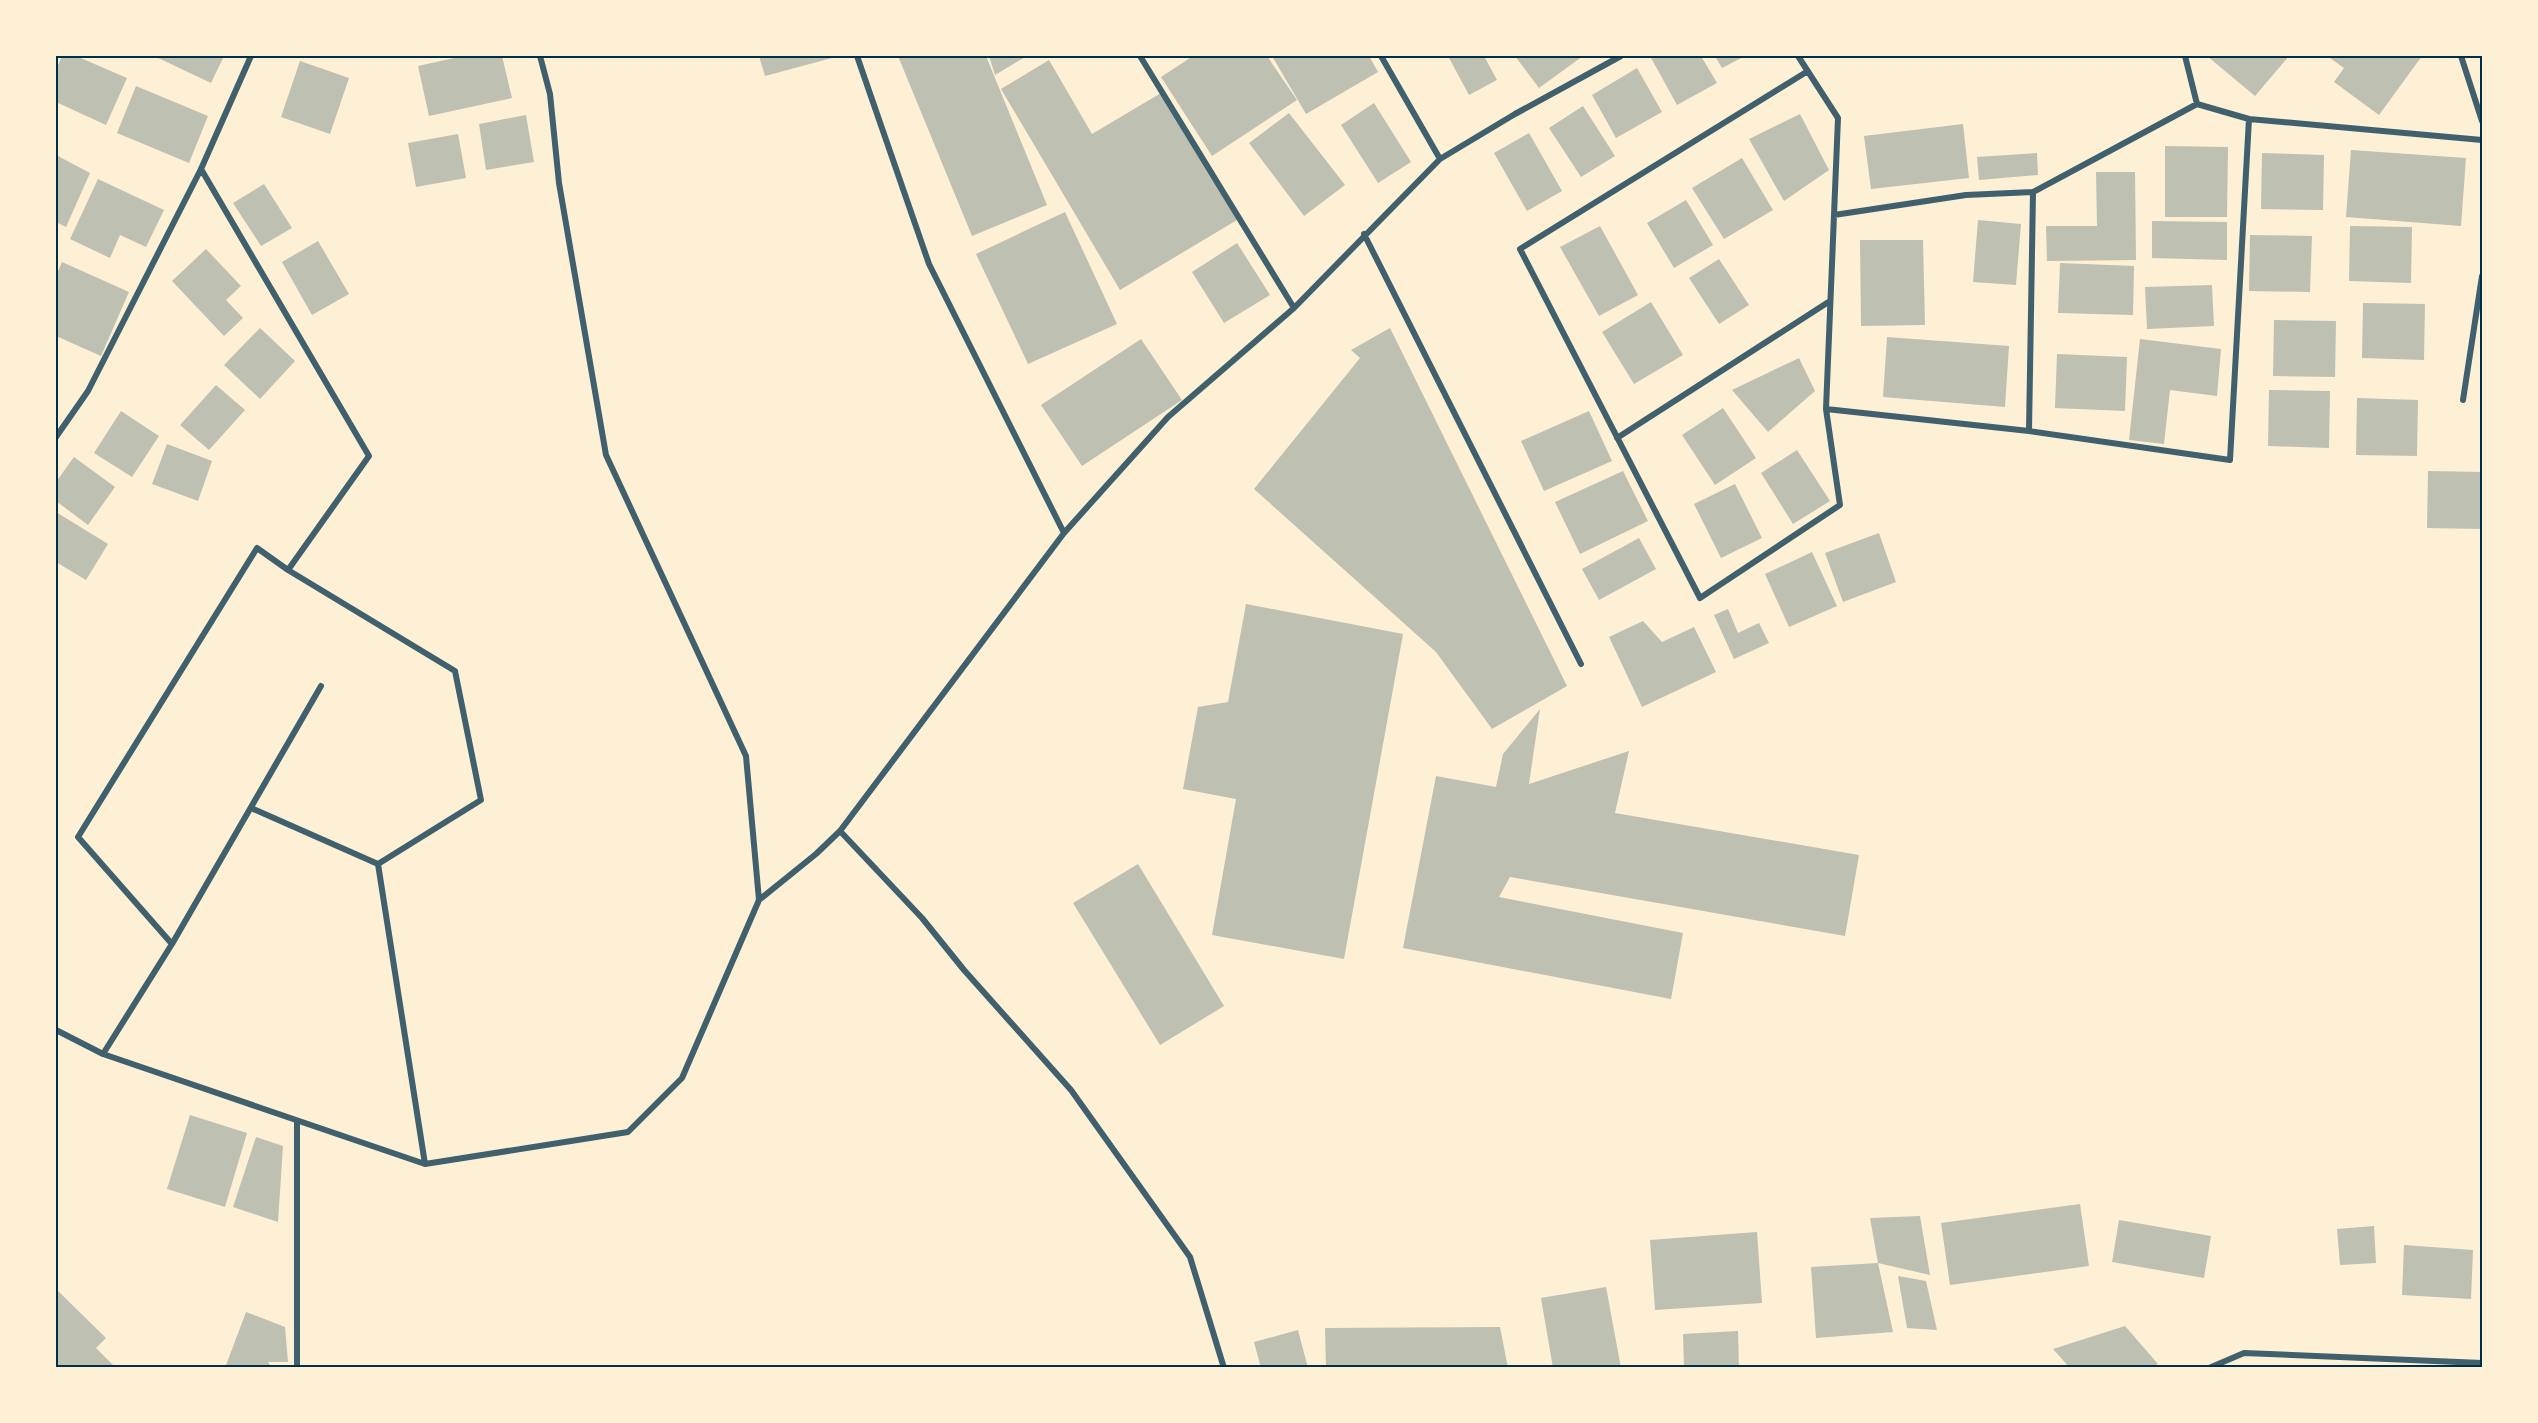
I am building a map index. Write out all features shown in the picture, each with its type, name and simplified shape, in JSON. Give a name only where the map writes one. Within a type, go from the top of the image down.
[{"type":"street","points":[[56,437],[88,391],[201,169],[251,56]]},
{"type":"street","points":[[540,56],[550,94],[559,183],[606,455],[746,756],[759,900]]},
{"type":"street","points":[[857,56],[929,264],[1064,532]]},
{"type":"street","points":[[1140,56],[1294,308]]},
{"type":"street","points":[[1381,56],[1440,159]]},
{"type":"street","points":[[56,1030],[103,1054],[424,1164],[628,1132],[682,1078],[759,900],[816,854],[840,831],[1064,532],[1168,417],[1294,308],[1440,159],[1515,114],[1621,56]]},
{"type":"street","points":[[1798,56],[1808,71],[1838,118],[1826,409],[1840,505],[1700,598],[1520,249],[1808,71]]},
{"type":"street","points":[[2185,56],[2197,104]]},
{"type":"street","points":[[2461,56],[2482,121]]},
{"type":"street","points":[[1834,215],[1966,195],[2033,192],[2197,104],[2249,119],[2482,140]]},
{"type":"street","points":[[1826,409],[2029,431],[2230,460],[2249,119]]},
{"type":"street","points":[[201,169],[369,456],[288,570]]},
{"type":"street","points":[[2029,431],[2033,192]]},
{"type":"street","points":[[1364,234],[1581,664]]},
{"type":"street","points":[[2463,400],[2482,276]]},
{"type":"street","points":[[1617,438],[1830,301]]},
{"type":"street","points":[[172,944],[78,837],[257,548],[288,570],[455,670],[481,800],[378,864]]},
{"type":"street","points":[[103,1054],[172,944],[321,686]]},
{"type":"street","points":[[251,808],[378,864]]},
{"type":"street","points":[[840,831],[922,918],[964,970],[1071,1089],[1190,1257],[1224,1368]]},
{"type":"street","points":[[378,864],[424,1164]]},
{"type":"street","points":[[297,1122],[297,1368]]},
{"type":"street","points":[[2210,1368],[2244,1353],[2482,1363]]},
{"type":"building","points":[[62,56],[76,56],[127,78],[106,125],[56,102],[56,70]]},
{"type":"building","points":[[154,56],[224,56],[211,83]]},
{"type":"building","points":[[463,56],[502,56],[512,98],[429,116],[418,66]]},
{"type":"building","points":[[759,56],[831,56],[832,58],[765,76]]},
{"type":"building","points":[[898,56],[986,56],[1047,205],[972,236]]},
{"type":"building","points":[[989,56],[1027,56],[995,75]]},
{"type":"building","points":[[1193,56],[1267,56],[1297,100],[1212,156],[1161,77]]},
{"type":"building","points":[[1272,56],[1369,56],[1378,72],[1306,114]]},
{"type":"building","points":[[1448,56],[1484,56],[1497,80],[1469,95]]},
{"type":"building","points":[[1515,56],[1583,56],[1539,88]]},
{"type":"building","points":[[1650,56],[1701,56],[1717,83],[1677,105]]},
{"type":"building","points":[[1715,56],[1745,56],[1722,68]]},
{"type":"building","points":[[2207,56],[2289,56],[2255,96]]},
{"type":"building","points":[[2332,56],[2422,56],[2379,115],[2334,82],[2344,68],[2330,58]]},
{"type":"building","points":[[1049,60],[1092,134],[1161,93],[1237,220],[1120,290],[1001,89]]},
{"type":"building","points":[[300,61],[349,78],[330,134],[281,117]]},
{"type":"building","points":[[1637,68],[1662,112],[1616,138],[1592,95]]},
{"type":"building","points":[[136,86],[208,116],[189,163],[117,133]]},
{"type":"building","points":[[1374,103],[1411,162],[1378,183],[1341,125]]},
{"type":"building","points":[[1583,106],[1615,156],[1581,177],[1549,128]]},
{"type":"building","points":[[1289,113],[1345,185],[1304,216],[1249,143]]},
{"type":"building","points":[[1800,114],[1829,170],[1784,201],[1749,139]]},
{"type":"building","points":[[526,115],[534,162],[486,170],[479,124]]},
{"type":"building","points":[[1963,124],[1969,178],[1871,189],[1864,136]]},
{"type":"building","points":[[1529,133],[1562,191],[1527,211],[1494,153]]},
{"type":"building","points":[[458,134],[466,178],[416,187],[408,143]]},
{"type":"building","points":[[2165,146],[2228,147],[2227,217],[2165,217]]},
{"type":"building","points":[[2351,150],[2466,158],[2461,226],[2346,217]]},
{"type":"building","points":[[2037,153],[2038,175],[1979,180],[1977,157]]},
{"type":"building","points":[[2262,153],[2324,155],[2323,210],[2261,209]]},
{"type":"building","points":[[56,155],[90,173],[66,227],[56,222]]},
{"type":"building","points":[[1742,158],[1773,210],[1724,239],[1692,188]]},
{"type":"building","points":[[2096,172],[2135,172],[2136,260],[2047,261],[2046,226],[2097,226]]},
{"type":"building","points":[[98,179],[164,210],[146,247],[120,235],[110,258],[70,239]]},
{"type":"building","points":[[264,184],[292,228],[261,246],[233,203]]},
{"type":"building","points":[[1686,200],[1713,245],[1674,268],[1647,223]]},
{"type":"building","points":[[1065,212],[1117,324],[1028,364],[976,254]]},
{"type":"building","points":[[1978,220],[2021,224],[2016,285],[1973,282]]},
{"type":"building","points":[[2152,221],[2227,222],[2227,260],[2152,258]]},
{"type":"building","points":[[1600,226],[1638,295],[1599,316],[1560,247]]},
{"type":"building","points":[[2350,226],[2412,227],[2411,283],[2349,281]]},
{"type":"building","points":[[2250,235],[2312,236],[2310,292],[2249,291]]},
{"type":"building","points":[[1860,240],[1923,240],[1925,325],[1861,326]]},
{"type":"building","points":[[318,241],[349,294],[312,315],[282,262]]},
{"type":"building","points":[[1237,243],[1270,295],[1224,323],[1192,272]]},
{"type":"building","points":[[206,249],[241,286],[226,300],[243,318],[224,336],[172,281]]},
{"type":"building","points":[[1719,259],[1749,305],[1719,324],[1689,278]]},
{"type":"building","points":[[62,262],[129,292],[101,356],[56,336],[56,276]]},
{"type":"building","points":[[2060,263],[2134,266],[2133,315],[2058,313]]},
{"type":"building","points":[[2212,285],[2214,326],[2147,329],[2145,287]]},
{"type":"building","points":[[1651,302],[1683,355],[1634,384],[1602,332]]},
{"type":"building","points":[[2363,303],[2425,304],[2424,360],[2362,358]]},
{"type":"building","points":[[2274,320],[2336,321],[2335,377],[2273,376]]},
{"type":"building","points":[[260,328],[295,361],[260,399],[224,365]]},
{"type":"building","points":[[1390,328],[1567,686],[1492,729],[1436,652],[1254,489],[1360,358],[1351,350]]},
{"type":"building","points":[[1887,337],[2009,346],[2005,407],[1883,397]]},
{"type":"building","points":[[1141,339],[1182,400],[1082,466],[1041,405]]},
{"type":"building","points":[[2140,339],[2221,349],[2217,396],[2170,390],[2164,444],[2129,440]]},
{"type":"building","points":[[2057,354],[2127,357],[2125,411],[2055,408]]},
{"type":"building","points":[[1799,358],[1815,391],[1768,432],[1732,390]]},
{"type":"building","points":[[216,385],[245,410],[209,450],[180,425]]},
{"type":"building","points":[[2269,390],[2330,391],[2329,448],[2268,446]]},
{"type":"building","points":[[2357,398],[2418,400],[2417,456],[2356,455]]},
{"type":"building","points":[[1723,408],[1756,458],[1715,485],[1682,435]]},
{"type":"building","points":[[121,411],[159,436],[132,477],[94,453]]},
{"type":"building","points":[[1589,411],[1612,461],[1544,491],[1521,441]]},
{"type":"building","points":[[167,444],[212,461],[198,501],[152,484]]},
{"type":"building","points":[[1797,450],[1830,501],[1793,524],[1761,473]]},
{"type":"building","points":[[74,457],[115,487],[88,525],[56,501],[56,482]]},
{"type":"building","points":[[1623,471],[1648,521],[1580,554],[1555,502]]},
{"type":"building","points":[[2428,471],[2482,472],[2482,529],[2427,528]]},
{"type":"building","points":[[1735,484],[1762,538],[1721,558],[1694,504]]},
{"type":"building","points":[[56,512],[108,544],[86,580],[56,562]]},
{"type":"building","points":[[1879,533],[1896,582],[1843,602],[1825,553]]},
{"type":"building","points":[[1639,538],[1656,569],[1599,600],[1582,569]]},
{"type":"building","points":[[1812,552],[1837,606],[1789,627],[1765,574]]},
{"type":"building","points":[[1246,604],[1403,634],[1344,959],[1212,935],[1236,799],[1183,789],[1198,707],[1228,702]]},
{"type":"building","points":[[1728,609],[1738,633],[1759,623],[1769,643],[1734,659],[1714,615]]},
{"type":"building","points":[[1643,621],[1662,642],[1694,627],[1716,672],[1642,707],[1609,637]]},
{"type":"building","points":[[1540,709],[1529,784],[1629,751],[1615,813],[1859,855],[1845,936],[1510,877],[1499,897],[1683,933],[1671,999],[1403,948],[1436,776],[1496,787],[1503,754]]},
{"type":"building","points":[[1138,864],[1224,1006],[1160,1045],[1073,903]]},
{"type":"building","points":[[190,1115],[247,1133],[225,1207],[167,1189]]},
{"type":"building","points":[[256,1137],[283,1146],[278,1222],[233,1207]]},
{"type":"building","points":[[2080,1204],[2089,1266],[1950,1285],[1941,1223]]},
{"type":"building","points":[[1920,1216],[1930,1275],[1878,1263],[1870,1218]]},
{"type":"building","points":[[2119,1220],[2211,1236],[2204,1278],[2112,1262]]},
{"type":"building","points":[[2374,1226],[2376,1263],[2340,1265],[2337,1229]]},
{"type":"building","points":[[1757,1232],[1762,1303],[1655,1310],[1650,1240]]},
{"type":"building","points":[[2404,1245],[2473,1250],[2471,1299],[2402,1295]]},
{"type":"building","points":[[1878,1263],[1893,1332],[1816,1338],[1811,1267]]},
{"type":"building","points":[[1898,1276],[1926,1281],[1937,1330],[1907,1328]]},
{"type":"building","points":[[1606,1287],[1621,1368],[1553,1368],[1541,1298]]},
{"type":"building","points":[[56,1289],[106,1338],[96,1348],[116,1368],[56,1368]]},
{"type":"building","points":[[246,1312],[285,1327],[288,1362],[268,1362],[272,1368],[225,1368]]},
{"type":"building","points":[[2125,1326],[2158,1364],[2149,1368],[2070,1368],[2053,1349]]},
{"type":"building","points":[[1500,1327],[1508,1368],[1326,1368],[1325,1328]]},
{"type":"building","points":[[1298,1330],[1308,1368],[1261,1368],[1254,1342]]},
{"type":"building","points":[[1738,1331],[1739,1368],[1684,1368],[1683,1334]]}]
